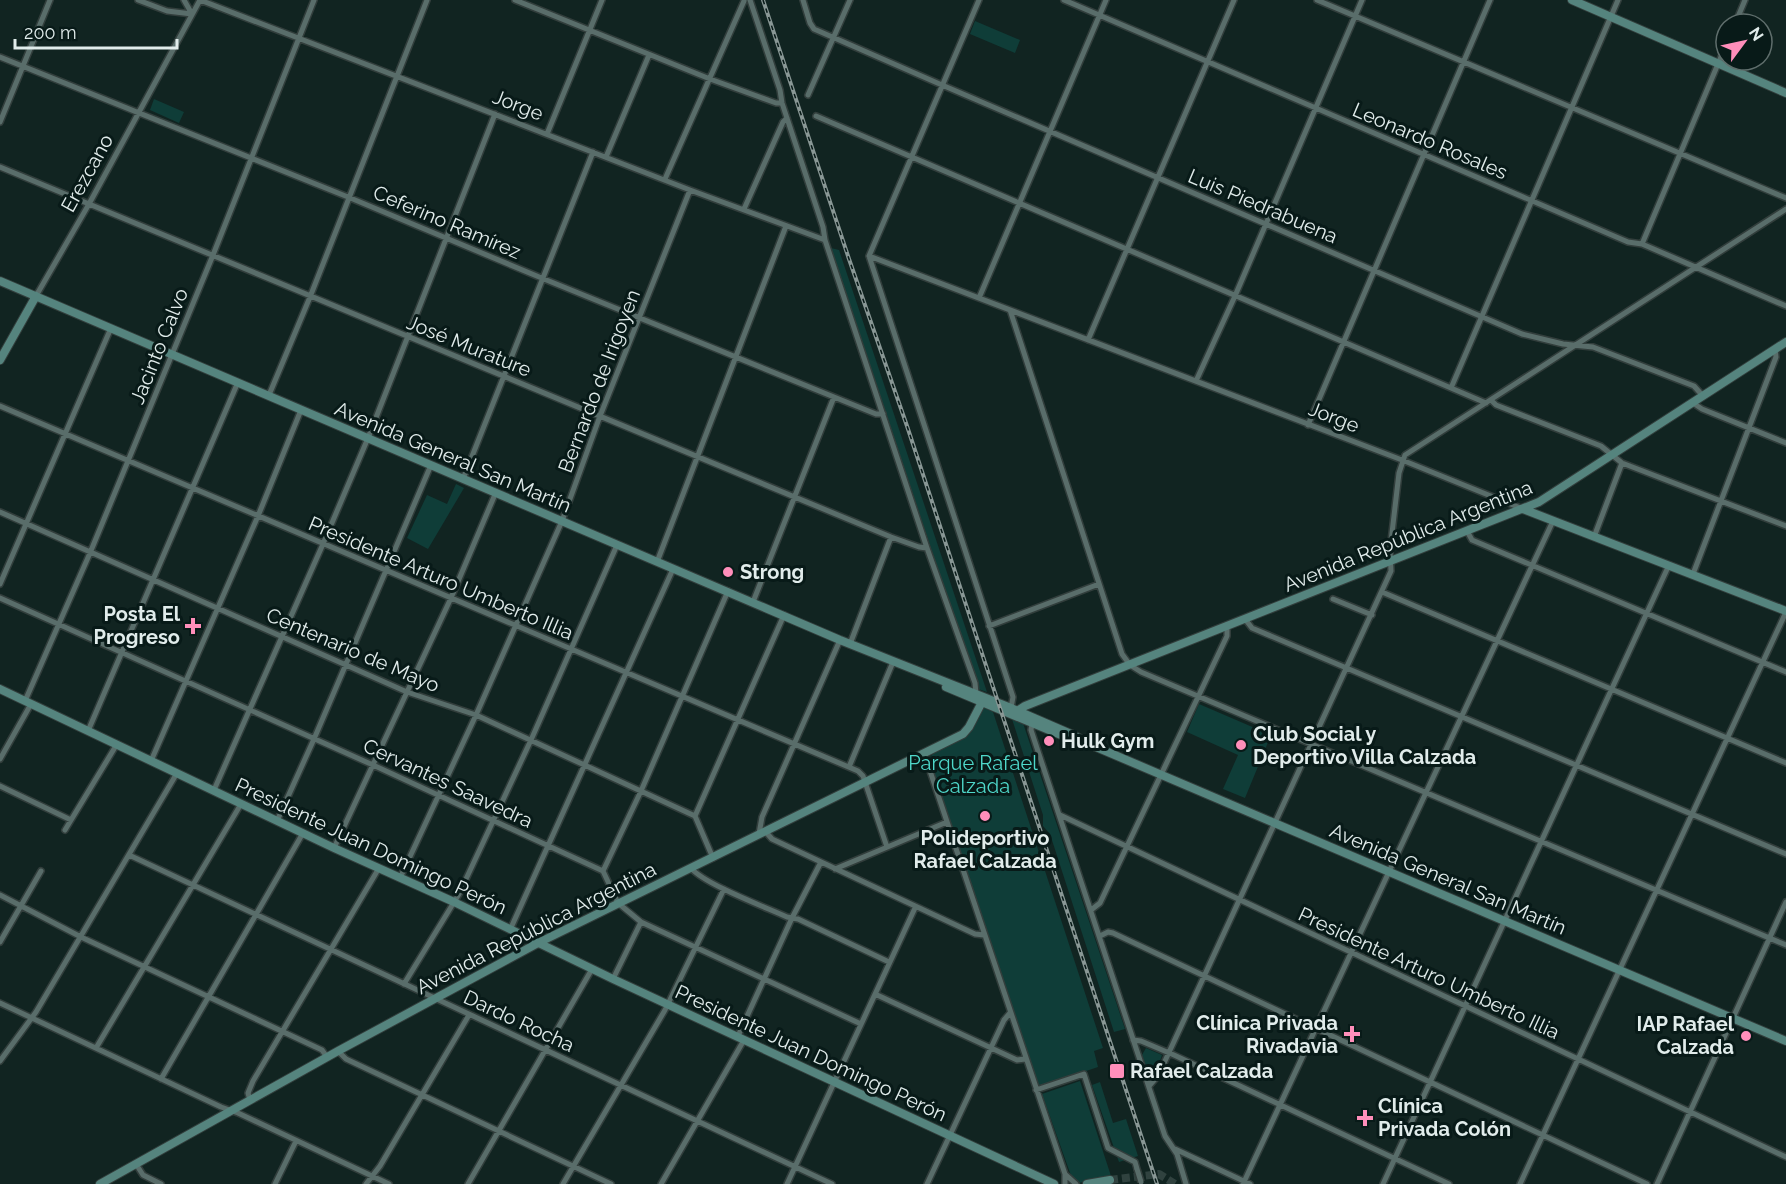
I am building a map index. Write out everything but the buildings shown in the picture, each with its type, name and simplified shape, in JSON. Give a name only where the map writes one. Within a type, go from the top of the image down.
[{"type":"main road","points":[[1572,0],[1714,62]]},
{"type":"main road","points":[[1737,72],[1786,93]]},
{"type":"main road","name":"Avenida General San Martín","points":[[0,281],[840,640],[1014,709],[1096,747]]},
{"type":"main road","name":"Erezcano","points":[[0,360],[36,296]]},
{"type":"main road","name":"Avenida República Argentina","points":[[1014,709],[1523,509],[1547,497],[1786,342]]},
{"type":"main road","name":"Jorge","points":[[1523,509],[1786,611]]},
{"type":"main road","name":"Avenida General San Martín","points":[[893,662],[898,667],[1032,724],[1096,747],[1786,1041]]},
{"type":"main road","name":"Presidente Juan Domingo Perón","points":[[0,689],[334,848],[454,902],[613,979],[1054,1184]]},
{"type":"main road","name":"Avenida República Argentina","points":[[100,1184],[327,1057],[538,943],[963,734],[982,702]]},
{"type":"main road","points":[[1087,1184],[1110,1180]]},
{"type":"street","points":[[0,122],[50,0]]},
{"type":"street","points":[[138,0],[167,11],[192,14]]},
{"type":"street","points":[[184,0],[192,14]]},
{"type":"street","name":"Erezcano","points":[[36,296],[139,114],[200,0]]},
{"type":"street","name":"Jorge","points":[[200,0],[825,240]]},
{"type":"street","name":"Jacinto Calvo","points":[[0,759],[28,702],[58,625],[129,460],[314,0]]},
{"type":"street","points":[[269,395],[427,0]]},
{"type":"street","points":[[515,0],[710,79],[776,104],[782,103]]},
{"type":"street","points":[[547,134],[602,0]]},
{"type":"street","points":[[665,179],[746,0]]},
{"type":"street","points":[[746,0],[780,90],[782,103],[823,227],[825,240],[927,548],[975,683],[975,694]]},
{"type":"street","name":"Luis Piedrabuena","points":[[802,0],[814,28],[942,86],[1530,337],[1593,347],[1694,386],[1703,396]]},
{"type":"street","points":[[808,95],[850,0]]},
{"type":"street","points":[[979,0],[869,256],[1013,697],[1014,709]]},
{"type":"street","name":"Leonardo Rosales","points":[[1064,0],[1628,242],[1642,244],[1786,306]]},
{"type":"street","points":[[979,298],[1106,0]]},
{"type":"street","points":[[1088,340],[1234,0]]},
{"type":"street","points":[[1317,0],[1786,198]]},
{"type":"street","points":[[1196,381],[1235,296],[1362,0]]},
{"type":"street","points":[[1308,425],[1490,0]]},
{"type":"street","points":[[1451,388],[1618,0]]},
{"type":"street","points":[[606,157],[649,55]]},
{"type":"street","name":"Ceferino Ramírez","points":[[0,57],[251,157],[876,414],[884,414]]},
{"type":"street","points":[[1642,244],[1715,72]]},
{"type":"street","points":[[214,790],[368,438],[495,114]]},
{"type":"street","points":[[816,116],[1451,388],[1601,446],[1622,463],[1786,526]]},
{"type":"street","points":[[744,209],[783,122],[787,118]]},
{"type":"street","points":[[464,479],[593,152]]},
{"type":"street","name":"José Murature","points":[[0,167],[891,537],[927,548]]},
{"type":"street","name":"Bernardo de Irigoyen","points":[[400,878],[476,715],[562,521],[600,416],[690,190]]},
{"type":"street","points":[[1149,1086],[1156,1078],[1168,1053],[1391,571],[1397,484],[1402,460],[1408,453],[1786,209]]},
{"type":"street","points":[[657,562],[786,226]]},
{"type":"street","name":"Jorge","points":[[869,256],[1402,460],[1523,509]]},
{"type":"street","points":[[1010,310],[1122,654],[1130,665],[1141,672],[1786,945]]},
{"type":"street","points":[[0,584],[111,328]]},
{"type":"street","points":[[1693,574],[1776,357],[1775,349]]},
{"type":"street","points":[[88,731],[238,382]]},
{"type":"street","points":[[753,602],[834,397]]},
{"type":"street","points":[[1693,403],[1702,409],[1786,443]]},
{"type":"street","name":"Presidente Arturo Umberto Illia","points":[[0,406],[861,772],[865,781]]},
{"type":"street","points":[[151,760],[258,516],[301,410]]},
{"type":"street","points":[[1594,537],[1622,463]]},
{"type":"street","points":[[277,821],[431,465]]},
{"type":"street","points":[[334,848],[451,598],[496,492]]},
{"type":"street","name":"Centenario de Mayo","points":[[0,512],[346,666],[407,692],[476,715],[694,816]]},
{"type":"street","points":[[1175,1149],[1246,1183],[1553,521]]},
{"type":"street","points":[[1467,531],[1472,540],[1786,672]]},
{"type":"street","points":[[850,644],[891,537]]},
{"type":"street","points":[[404,984],[454,902],[531,740],[617,545]]},
{"type":"street","points":[[1383,1184],[1668,565]]},
{"type":"street","points":[[510,930],[673,569]]},
{"type":"street","points":[[989,626],[1099,584]]},
{"type":"street","points":[[728,591],[641,791],[603,871],[618,903],[641,922],[861,1023]]},
{"type":"street","points":[[1382,592],[1786,763]]},
{"type":"street","name":"Cervantes Saavedra","points":[[0,598],[374,765],[603,871]]},
{"type":"street","points":[[1333,599],[1372,615]]},
{"type":"street","points":[[1520,1184],[1786,611]]},
{"type":"street","points":[[713,858],[694,816],[739,720],[784,615]]},
{"type":"street","points":[[1245,620],[1252,628],[1786,854]]},
{"type":"street","points":[[1091,910],[1100,903],[1227,636],[1227,627]]},
{"type":"street","points":[[840,640],[762,818],[762,832],[772,839],[915,908],[975,934],[984,935]]},
{"type":"street","points":[[849,767],[893,662]]},
{"type":"street","points":[[1032,724],[1032,730],[1165,1136],[1175,1149],[1186,1184]]},
{"type":"street","points":[[65,830],[117,744]]},
{"type":"street","points":[[924,753],[1065,1174],[1065,1184]]},
{"type":"street","points":[[0,1061],[32,1018],[177,773]]},
{"type":"street","points":[[865,781],[887,847]]},
{"type":"street","points":[[0,786],[71,820]]},
{"type":"street","points":[[96,1048],[146,968],[241,804]]},
{"type":"street","name":"Presidente Arturo Umberto Illia","points":[[1060,815],[1786,1157]]},
{"type":"street","points":[[835,869],[947,822]]},
{"type":"street","points":[[161,1079],[303,833]]},
{"type":"street","name":"Dardo Rocha","points":[[129,855],[832,1184]]},
{"type":"street","points":[[661,1184],[741,1038],[765,978],[820,862]]},
{"type":"street","points":[[250,1100],[248,1093],[253,1081],[379,868]]},
{"type":"street","points":[[691,868],[698,875],[724,888],[889,962]]},
{"type":"street","points":[[0,942],[41,870]]},
{"type":"street","points":[[563,1184],[668,1004],[724,888]]},
{"type":"street","points":[[0,895],[81,937],[322,1050],[327,1057]]},
{"type":"street","points":[[1657,1184],[1786,902]]},
{"type":"street","points":[[787,1184],[915,908]]},
{"type":"street","points":[[613,979],[641,922]]},
{"type":"street","points":[[1100,936],[1108,932],[1113,933],[1647,1184]]},
{"type":"street","points":[[468,1184],[592,969]]},
{"type":"street","points":[[875,994],[1017,1060],[1025,1059]]},
{"type":"street","points":[[0,1003],[389,1184]]},
{"type":"street","points":[[927,1184],[1004,1020],[1010,1013]]},
{"type":"street","points":[[366,1184],[422,1096],[469,1015]]},
{"type":"street","points":[[1133,1040],[1141,1041],[1168,1053],[1449,1184]]},
{"type":"street","points":[[338,1051],[346,1059],[611,1184]]},
{"type":"street","points":[[1036,1090],[1083,1074],[1108,1148],[1135,1162],[1142,1183]]},
{"type":"street","points":[[275,1184],[296,1141]]},
{"type":"street","points":[[136,1164],[143,1175],[161,1184]]},
{"type":"street","points":[[1065,1174],[1076,1184]]},
{"type":"green space","points":[[975,21],[1020,40],[1015,53],[970,34]]},
{"type":"green space","points":[[154,99],[184,112],[179,123],[150,110]]},
{"type":"green space","points":[[831,248],[839,250],[987,692],[978,689]]},
{"type":"green space","points":[[456,484],[464,488],[428,549],[407,538],[427,495],[447,504]]},
{"type":"green space","name":"Club Social y Deportivo Villa Calzada","points":[[1199,704],[1271,735],[1245,798],[1223,789],[1238,755],[1187,732]]},
{"type":"green space","name":"Parque Rafael Calzada","points":[[986,706],[993,712],[1103,1048],[1094,1051],[1098,1067],[1039,1087],[1036,1084],[929,758],[968,733]]},
{"type":"green space","points":[[1012,719],[1023,723],[1125,1029],[1114,1032],[1050,834],[1043,826],[1043,815]]},
{"type":"green space","points":[[1146,1048],[1162,1055],[1154,1073],[1147,1069],[1142,1055]]},
{"type":"green space","points":[[1080,1081],[1111,1176],[1074,1184],[1042,1094]]},
{"type":"green space","points":[[1100,1082],[1113,1123],[1126,1119],[1138,1156],[1119,1162],[1092,1085]]},
{"type":"tunnel","points":[[1110,1180],[1159,1174],[1175,1184]]},
{"type":"railway","points":[[763,0],[907,426],[1157,1184]]},
{"type":"place","name":"Strong","points":[[728,572]]},
{"type":"place","name":"Posta El Progreso","points":[[193,626]]},
{"type":"place","name":"Hulk Gym","points":[[1049,741]]},
{"type":"place","name":"Club Social y Deportivo Villa Calzada","points":[[1241,745]]},
{"type":"place","name":"Polideportivo Rafael Calzada","points":[[985,816]]},
{"type":"place","name":"Clínica Privada Rivadavia","points":[[1352,1034]]},
{"type":"place","name":"IAP Rafael Calzada","points":[[1746,1036]]},
{"type":"place","name":"Rafael Calzada","points":[[1117,1071]]},
{"type":"place","name":"Clínica Privada Colón","points":[[1365,1118]]}]
